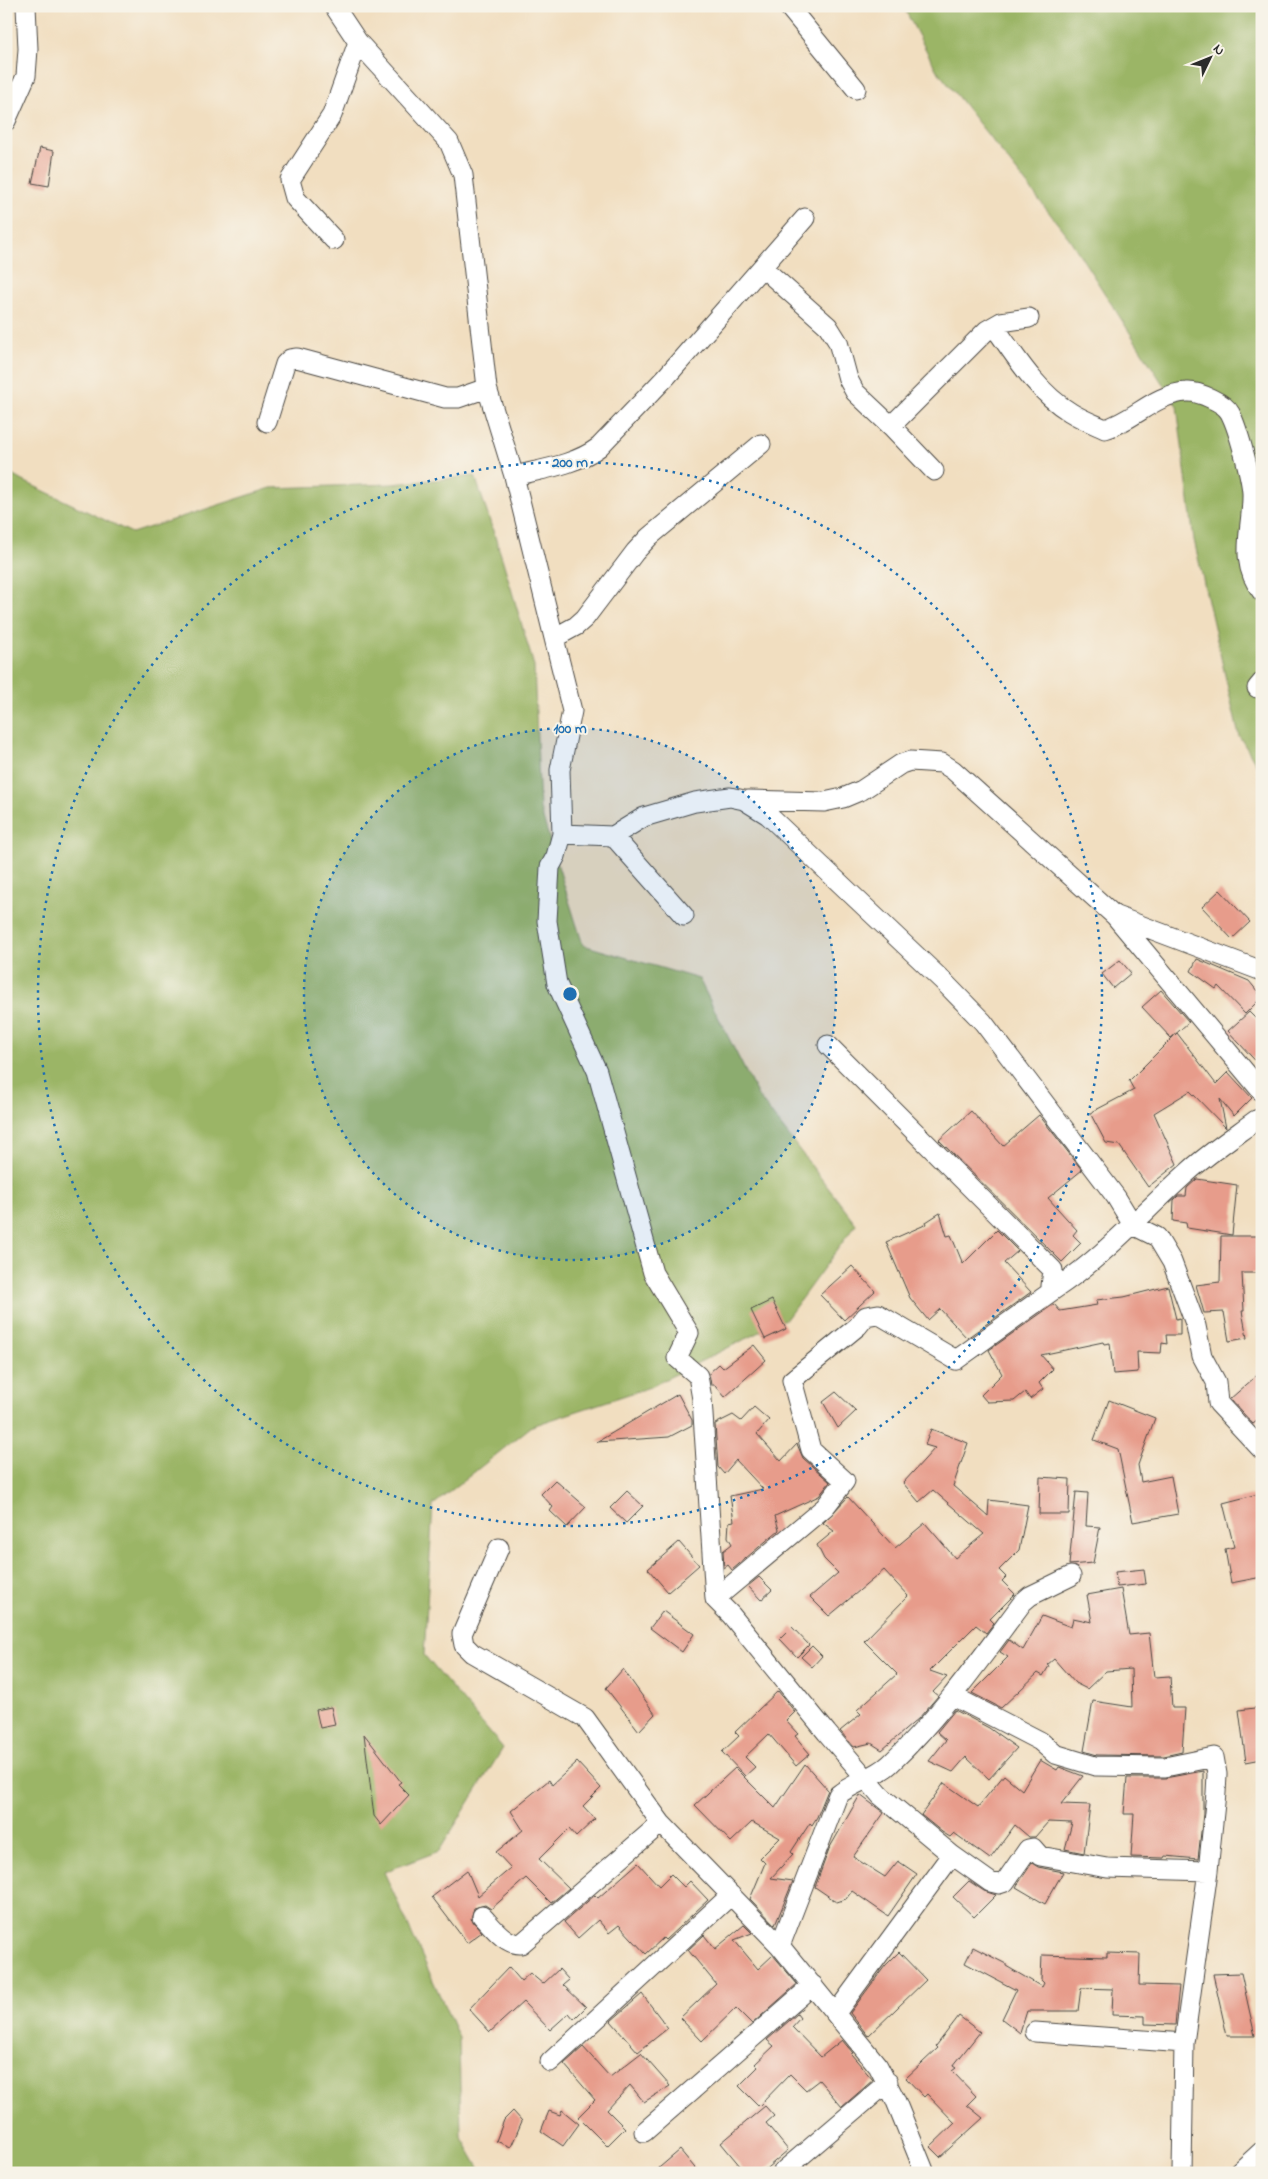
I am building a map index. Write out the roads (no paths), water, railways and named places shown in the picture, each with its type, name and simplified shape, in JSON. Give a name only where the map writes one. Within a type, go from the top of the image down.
[{"type":"street","points":[[6,121],[26,76],[28,49],[26,6]]},
{"type":"street","points":[[334,6],[358,42],[449,142],[458,159],[463,175],[487,388],[514,476],[572,711],[560,770],[562,834],[556,856],[550,866],[547,920],[557,984],[597,1071],[653,1272],[689,1333],[677,1358],[698,1376],[702,1399],[715,1598],[827,1733],[892,1806],[952,1856],[990,1882],[999,1884],[1005,1882],[1025,1852],[1033,1848],[1040,1856],[1107,1868],[1208,1871]]},
{"type":"street","points":[[788,6],[856,89]]},
{"type":"street","points":[[334,240],[295,198],[290,180],[332,115],[358,42]]},
{"type":"street","points":[[514,476],[574,461],[588,456],[600,447],[666,377],[805,218]]},
{"type":"street","points":[[763,268],[828,326],[838,342],[848,379],[855,392],[934,471]]},
{"type":"street","points":[[891,426],[994,326],[1001,322],[1029,318]]},
{"type":"street","points":[[994,326],[1018,360],[1049,395],[1070,412],[1105,429],[1122,424],[1150,403],[1187,392],[1204,394],[1229,411],[1257,491],[1246,551],[1257,586],[1262,592]]},
{"type":"street","points":[[267,422],[285,364],[290,359],[297,358],[445,398],[458,398],[487,388]]},
{"type":"street","points":[[554,638],[576,626],[585,618],[635,552],[649,537],[761,444]]},
{"type":"street","points":[[562,834],[613,836],[644,818],[695,802],[730,797],[744,800],[824,802],[862,790],[901,764],[910,761],[942,763],[953,770],[1115,916],[1262,1092]]},
{"type":"street","points":[[744,800],[768,815],[944,982],[982,1022],[1116,1197],[1133,1225],[1157,1237],[1172,1262],[1196,1326],[1202,1356],[1216,1382],[1218,1403],[1262,1450]]},
{"type":"street","points":[[613,836],[684,916]]},
{"type":"street","points":[[1115,916],[1262,971]]},
{"type":"street","points":[[828,1045],[1053,1270],[1051,1286],[1055,1289]]},
{"type":"street","points":[[715,1598],[825,1507],[845,1481],[810,1450],[792,1380],[858,1326],[866,1316],[878,1314],[956,1360],[1076,1275],[1133,1225],[1188,1172],[1256,1120],[1262,1118]]},
{"type":"street","points":[[499,1548],[462,1634],[464,1644],[472,1653],[585,1718],[661,1823],[780,1946],[836,2013],[888,2082],[925,2173]]},
{"type":"street","points":[[780,1946],[838,1795],[852,1784],[867,1779],[889,1765],[953,1696],[1023,1602],[1030,1596],[1071,1576]]},
{"type":"street","points":[[953,1696],[1040,1741],[1054,1754],[1096,1766],[1165,1766],[1214,1757],[1216,1793],[1208,1871],[1184,2043],[1182,2173]]},
{"type":"street","points":[[482,1916],[507,1940],[514,1945],[521,1944],[661,1823]]},
{"type":"street","points":[[836,2013],[952,1856]]},
{"type":"street","points":[[550,2062],[731,1895]]},
{"type":"street","points":[[644,2132],[813,1985]]},
{"type":"street","points":[[1035,2032],[1184,2043]]},
{"type":"street","points":[[781,2173],[888,2082]]},
{"type":"street","points":[[1238,2173],[1262,2151]]}]
